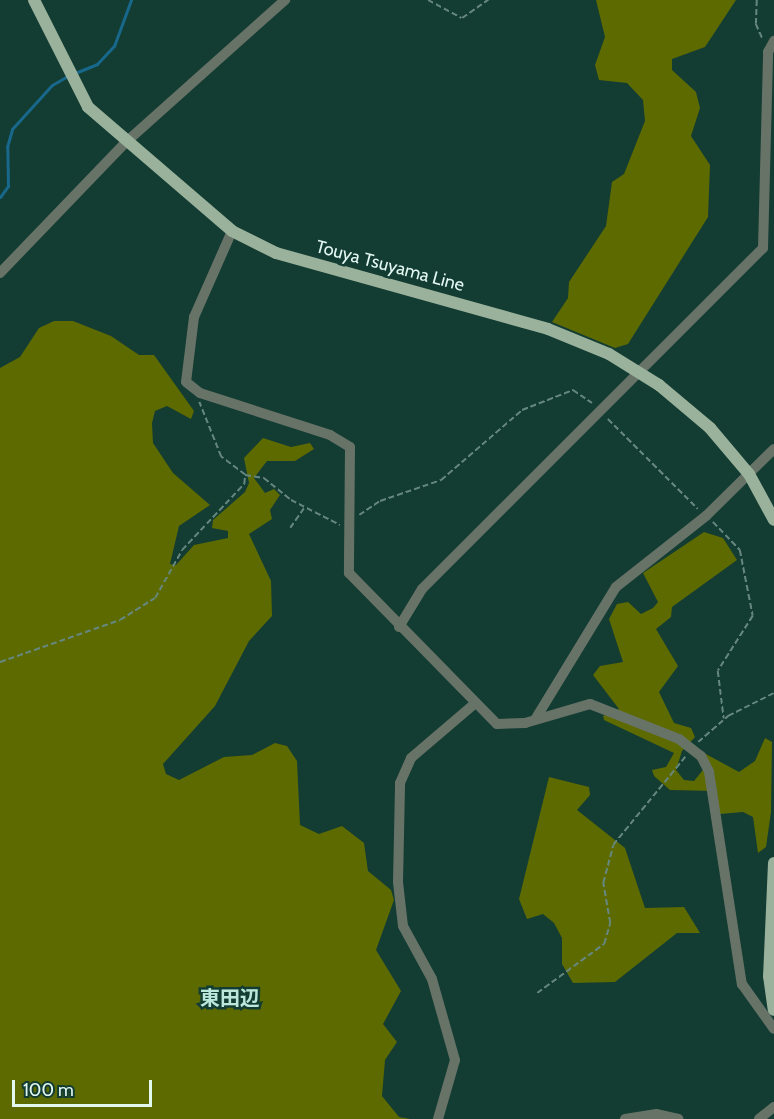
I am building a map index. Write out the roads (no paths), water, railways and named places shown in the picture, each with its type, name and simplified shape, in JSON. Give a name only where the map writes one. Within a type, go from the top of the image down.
[{"type":"main road","name":"Touya Tsuyama Line","points":[[34,0],[73,84],[125,142],[232,231],[276,253],[575,339],[639,371],[690,410],[749,474],[774,520]]},
{"type":"main road","points":[[774,863],[769,976],[774,1010]]},
{"type":"street","points":[[0,273],[125,142],[285,0]]},
{"type":"street","points":[[399,627],[418,594],[766,242],[772,44]]},
{"type":"street","points":[[232,231],[188,340],[186,382],[200,393],[344,441],[354,453],[349,524],[349,573],[473,705],[497,724],[536,718],[590,704],[693,748],[709,772],[742,984],[774,1029]]},
{"type":"street","points":[[536,718],[616,587],[706,516],[774,449]]},
{"type":"street","points":[[438,1119],[455,1060],[432,979],[402,919],[400,783],[411,758],[473,705]]},
{"type":"street","points":[[759,1119],[774,1107]]},
{"type":"street","points":[[625,1119],[657,1114],[678,1119]]},
{"type":"waterway","points":[[75,73],[97,64],[114,46],[131,0]]},
{"type":"waterway","points":[[0,197],[8,186],[7,147],[12,129],[52,85],[69,75]]},
{"type":"district","name":"東田辺","points":[[230,998]]}]
